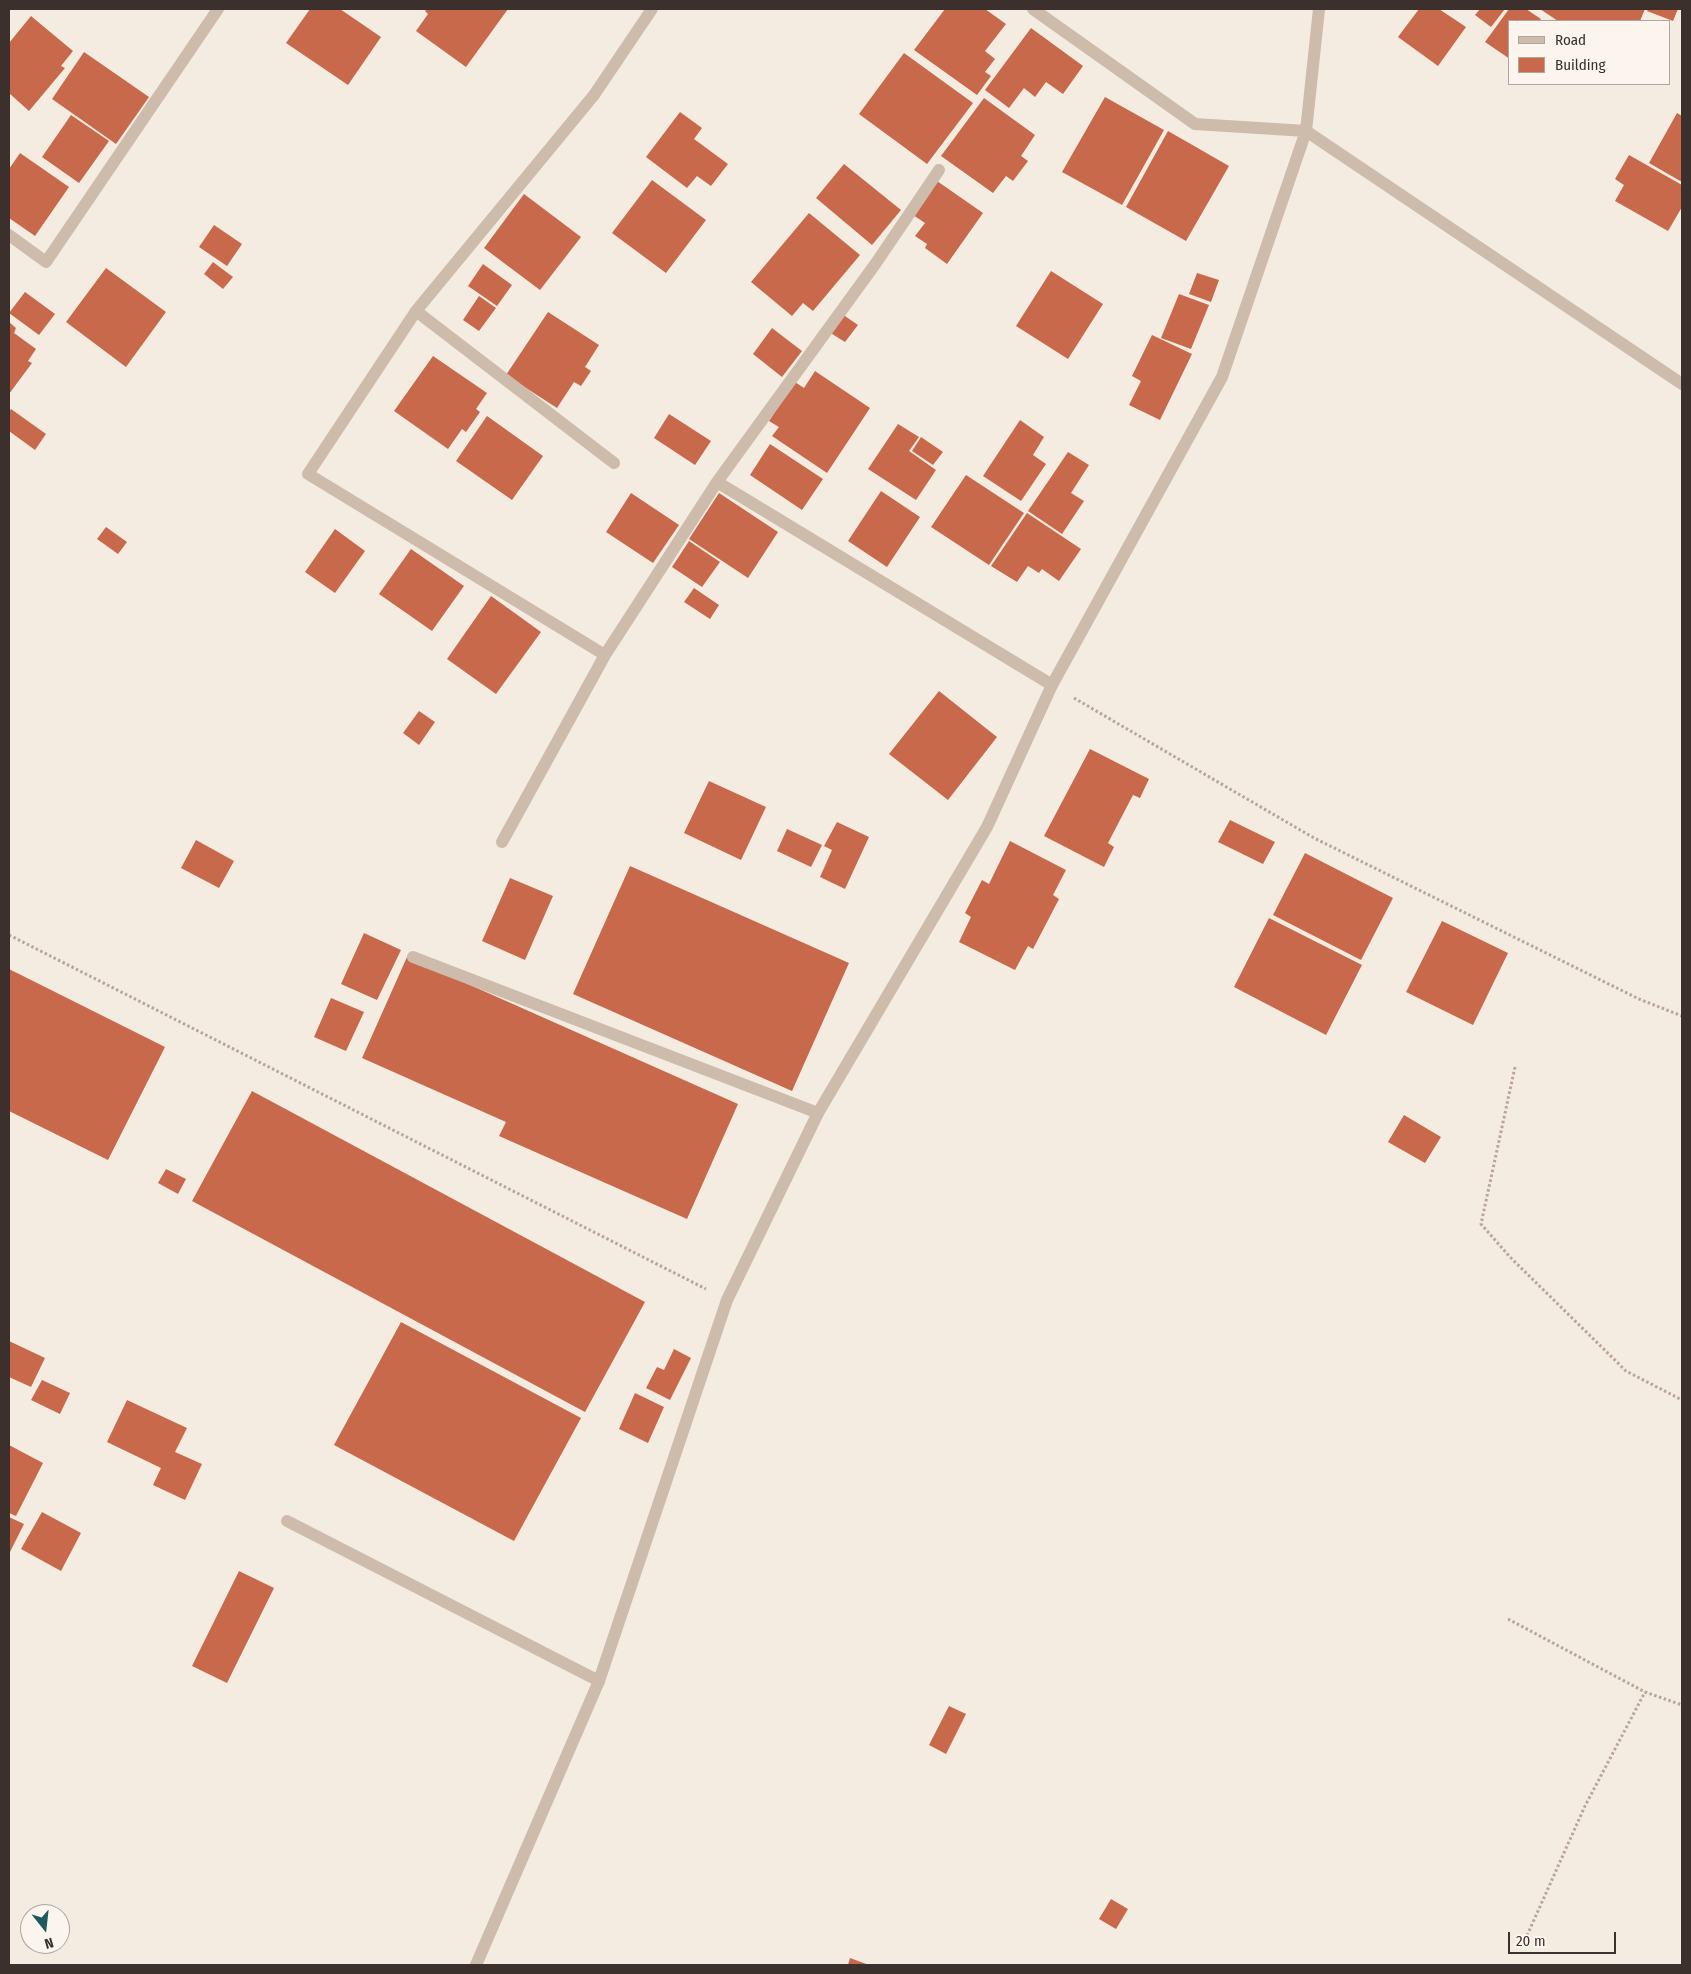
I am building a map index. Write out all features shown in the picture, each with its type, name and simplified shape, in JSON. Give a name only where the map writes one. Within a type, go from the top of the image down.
[{"type":"street","points":[[9,235],[46,262],[218,9]]},
{"type":"street","points":[[605,655],[308,474],[416,311],[594,95],[652,9]]},
{"type":"street","points":[[1033,9],[1195,124],[1306,131],[1682,384]]},
{"type":"street","points":[[476,1965],[599,1681],[727,1300],[818,1113],[987,827],[1052,685],[1222,376],[1306,131],[1319,9]]},
{"type":"street","points":[[502,842],[605,655],[718,482],[876,263],[939,170]]},
{"type":"street","points":[[416,311],[614,463]]},
{"type":"street","points":[[718,482],[1052,685]]},
{"type":"street","points":[[413,958],[818,1113]]},
{"type":"street","points":[[287,1521],[599,1681]]},
{"type":"path","points":[[1052,685],[1314,838],[1639,999],[1682,1016]]},
{"type":"path","points":[[9,935],[727,1300]]},
{"type":"path","points":[[1515,1067],[1481,1224],[1510,1257],[1626,1371],[1682,1400]]},
{"type":"path","points":[[1508,1619],[1645,1692],[1682,1705]]},
{"type":"path","points":[[1525,1940],[1585,1806],[1645,1692]]},
{"type":"building","points":[[310,9],[340,9],[381,37],[348,85],[286,43]]},
{"type":"building","points":[[427,9],[508,9],[466,67],[416,31],[428,14],[425,11]]},
{"type":"building","points":[[945,9],[985,9],[1006,24],[985,51],[995,59],[985,72],[991,76],[977,95],[914,50]]},
{"type":"building","points":[[1419,9],[1439,9],[1466,27],[1438,66],[1398,37]]},
{"type":"building","points":[[1480,9],[1505,9],[1491,27],[1475,15]]},
{"type":"building","points":[[1509,9],[1526,9],[1541,19],[1508,20],[1508,58],[1485,42]]},
{"type":"building","points":[[1540,9],[1645,9],[1640,20],[1556,20]]},
{"type":"building","points":[[1648,9],[1678,9],[1673,21],[1647,11]]},
{"type":"building","points":[[31,16],[73,51],[61,66],[65,68],[29,111],[9,93],[9,43]]},
{"type":"building","points":[[1031,28],[1083,66],[1063,94],[1046,82],[1035,97],[1024,88],[1009,108],[985,90]]},
{"type":"building","points":[[84,52],[149,97],[116,144],[52,99]]},
{"type":"building","points":[[904,53],[973,103],[927,164],[859,114]]},
{"type":"building","points":[[1105,97],[1164,130],[1122,205],[1062,172]]},
{"type":"building","points":[[984,98],[1035,135],[1021,156],[1028,161],[1013,181],[1006,176],[993,193],[941,156]]},
{"type":"building","points":[[680,112],[702,128],[694,139],[728,164],[711,186],[697,176],[687,188],[646,157]]},
{"type":"building","points":[[1677,113],[1682,116],[1682,182],[1649,163]]},
{"type":"building","points":[[71,115],[109,141],[79,183],[42,157]]},
{"type":"building","points":[[1168,131],[1229,166],[1186,241],[1126,207]]},
{"type":"building","points":[[20,153],[69,187],[35,236],[9,218],[9,169]]},
{"type":"building","points":[[1629,155],[1682,185],[1682,207],[1668,231],[1615,201],[1624,185],[1615,179]]},
{"type":"building","points":[[844,164],[901,210],[872,245],[816,198]]},
{"type":"building","points":[[652,180],[706,220],[666,273],[612,233]]},
{"type":"building","points":[[937,181],[983,213],[947,264],[925,248],[927,244],[915,236],[925,223],[913,215]]},
{"type":"building","points":[[524,194],[581,237],[540,290],[484,248]]},
{"type":"building","points":[[809,213],[860,255],[813,311],[803,303],[792,316],[751,282]]},
{"type":"building","points":[[214,225],[242,244],[227,266],[199,247]]},
{"type":"building","points":[[213,262],[233,277],[223,289],[204,274]]},
{"type":"building","points":[[483,264],[512,285],[497,306],[468,286]]},
{"type":"building","points":[[106,268],[166,312],[126,367],[66,322]]},
{"type":"building","points":[[1051,271],[1103,304],[1068,359],[1016,326]]},
{"type":"building","points":[[1197,273],[1219,280],[1211,302],[1189,294]]},
{"type":"building","points":[[25,292],[55,314],[39,335],[9,313]]},
{"type":"building","points":[[1179,294],[1209,305],[1191,349],[1161,338]]},
{"type":"building","points":[[479,296],[496,308],[479,331],[463,320]]},
{"type":"building","points":[[548,312],[599,345],[585,367],[591,371],[581,386],[574,382],[557,408],[506,375]]},
{"type":"building","points":[[842,314],[858,325],[845,342],[829,332]]},
{"type":"building","points":[[9,322],[16,328],[14,333],[36,349],[28,361],[32,363],[9,394]]},
{"type":"building","points":[[772,328],[802,351],[782,377],[753,354]]},
{"type":"building","points":[[1152,335],[1192,354],[1160,420],[1129,405],[1141,381],[1132,376]]},
{"type":"building","points":[[433,356],[487,393],[476,409],[480,412],[466,432],[462,429],[448,449],[394,411]]},
{"type":"building","points":[[815,371],[870,408],[827,473],[772,436],[779,427],[769,421],[795,382],[804,388]]},
{"type":"building","points":[[11,409],[46,434],[35,450],[9,431],[9,412]]},
{"type":"building","points":[[669,414],[711,441],[695,465],[654,438]]},
{"type":"building","points":[[487,416],[543,456],[512,500],[456,461]]},
{"type":"building","points":[[1020,420],[1044,437],[1033,455],[1046,464],[1021,501],[983,476]]},
{"type":"building","points":[[898,424],[919,437],[909,451],[936,470],[916,500],[868,469]]},
{"type":"building","points":[[921,437],[943,452],[933,465],[912,451]]},
{"type":"building","points":[[770,444],[823,479],[802,510],[750,475]]},
{"type":"building","points":[[1068,452],[1089,465],[1071,493],[1084,501],[1062,534],[1028,511]]},
{"type":"building","points":[[966,475],[1024,513],[989,565],[931,527]]},
{"type":"building","points":[[881,491],[920,517],[887,567],[848,541]]},
{"type":"building","points":[[631,493],[679,525],[653,563],[606,532]]},
{"type":"building","points":[[719,493],[778,532],[748,578],[689,539]]},
{"type":"building","points":[[1027,513],[1081,549],[1059,581],[1042,569],[1039,573],[1028,566],[1017,582],[991,566]]},
{"type":"building","points":[[106,527],[127,542],[118,554],[97,539]]},
{"type":"building","points":[[335,529],[365,551],[335,593],[305,572]]},
{"type":"building","points":[[689,541],[720,562],[702,587],[672,567]]},
{"type":"building","points":[[411,549],[464,586],[432,631],[379,594]]},
{"type":"building","points":[[694,588],[719,605],[710,619],[684,602]]},
{"type":"building","points":[[491,596],[541,632],[496,694],[447,659]]},
{"type":"building","points":[[939,691],[997,737],[948,800],[889,754]]},
{"type":"building","points":[[419,711],[435,722],[419,745],[403,733]]},
{"type":"building","points":[[1090,749],[1149,779],[1140,798],[1133,795],[1108,843],[1114,847],[1104,867],[1044,836]]},
{"type":"building","points":[[709,781],[766,807],[741,860],[684,833]]},
{"type":"building","points":[[1230,820],[1275,842],[1263,864],[1218,842]]},
{"type":"building","points":[[837,822],[869,837],[845,889],[820,877],[832,850],[824,846]]},
{"type":"building","points":[[787,829],[822,845],[811,867],[777,851]]},
{"type":"building","points":[[196,840],[234,861],[219,888],[181,868]]},
{"type":"building","points":[[1010,841],[1066,870],[1053,895],[1059,899],[1033,949],[1028,946],[1015,970],[959,942],[971,917],[965,913],[982,880],[989,884]]},
{"type":"building","points":[[1305,853],[1393,898],[1361,960],[1273,915]]},
{"type":"building","points":[[630,866],[849,963],[792,1091],[573,994]]},
{"type":"building","points":[[510,878],[553,896],[525,960],[482,941]]},
{"type":"building","points":[[1269,918],[1362,965],[1326,1035],[1234,987]]},
{"type":"building","points":[[1442,921],[1508,953],[1473,1025],[1406,992]]},
{"type":"building","points":[[364,933],[401,950],[377,1000],[341,984]]},
{"type":"building","points":[[407,957],[738,1104],[687,1219],[499,1136],[506,1122],[362,1058]]},
{"type":"building","points":[[9,969],[165,1047],[108,1160],[9,1111]]},
{"type":"building","points":[[331,998],[364,1012],[346,1051],[314,1037]]},
{"type":"building","points":[[252,1091],[645,1302],[585,1412],[192,1201]]},
{"type":"building","points":[[1404,1115],[1441,1137],[1425,1163],[1388,1142]]},
{"type":"building","points":[[166,1169],[186,1179],[178,1194],[158,1183]]},
{"type":"building","points":[[401,1322],[581,1418],[514,1541],[334,1445]]},
{"type":"building","points":[[9,1341],[45,1358],[31,1387],[9,1377]]},
{"type":"building","points":[[674,1349],[691,1358],[670,1400],[646,1388],[657,1367],[664,1370]]},
{"type":"building","points":[[42,1380],[70,1393],[60,1414],[31,1400]]},
{"type":"building","points":[[635,1393],[664,1407],[648,1443],[619,1429]]},
{"type":"building","points":[[127,1400],[187,1428],[175,1452],[202,1464],[185,1500],[153,1485],[161,1468],[107,1442]]},
{"type":"building","points":[[9,1445],[43,1463],[16,1516],[9,1513]]},
{"type":"building","points":[[42,1512],[81,1533],[61,1571],[21,1549]]},
{"type":"building","points":[[9,1517],[24,1524],[10,1552],[9,1551]]},
{"type":"building","points":[[239,1571],[274,1588],[227,1683],[192,1666]]},
{"type":"building","points":[[949,1706],[966,1714],[946,1754],[929,1745]]},
{"type":"building","points":[[1111,1899],[1128,1909],[1116,1929],[1099,1919]]},
{"type":"building","points":[[850,1958],[869,1965],[848,1965]]}]
